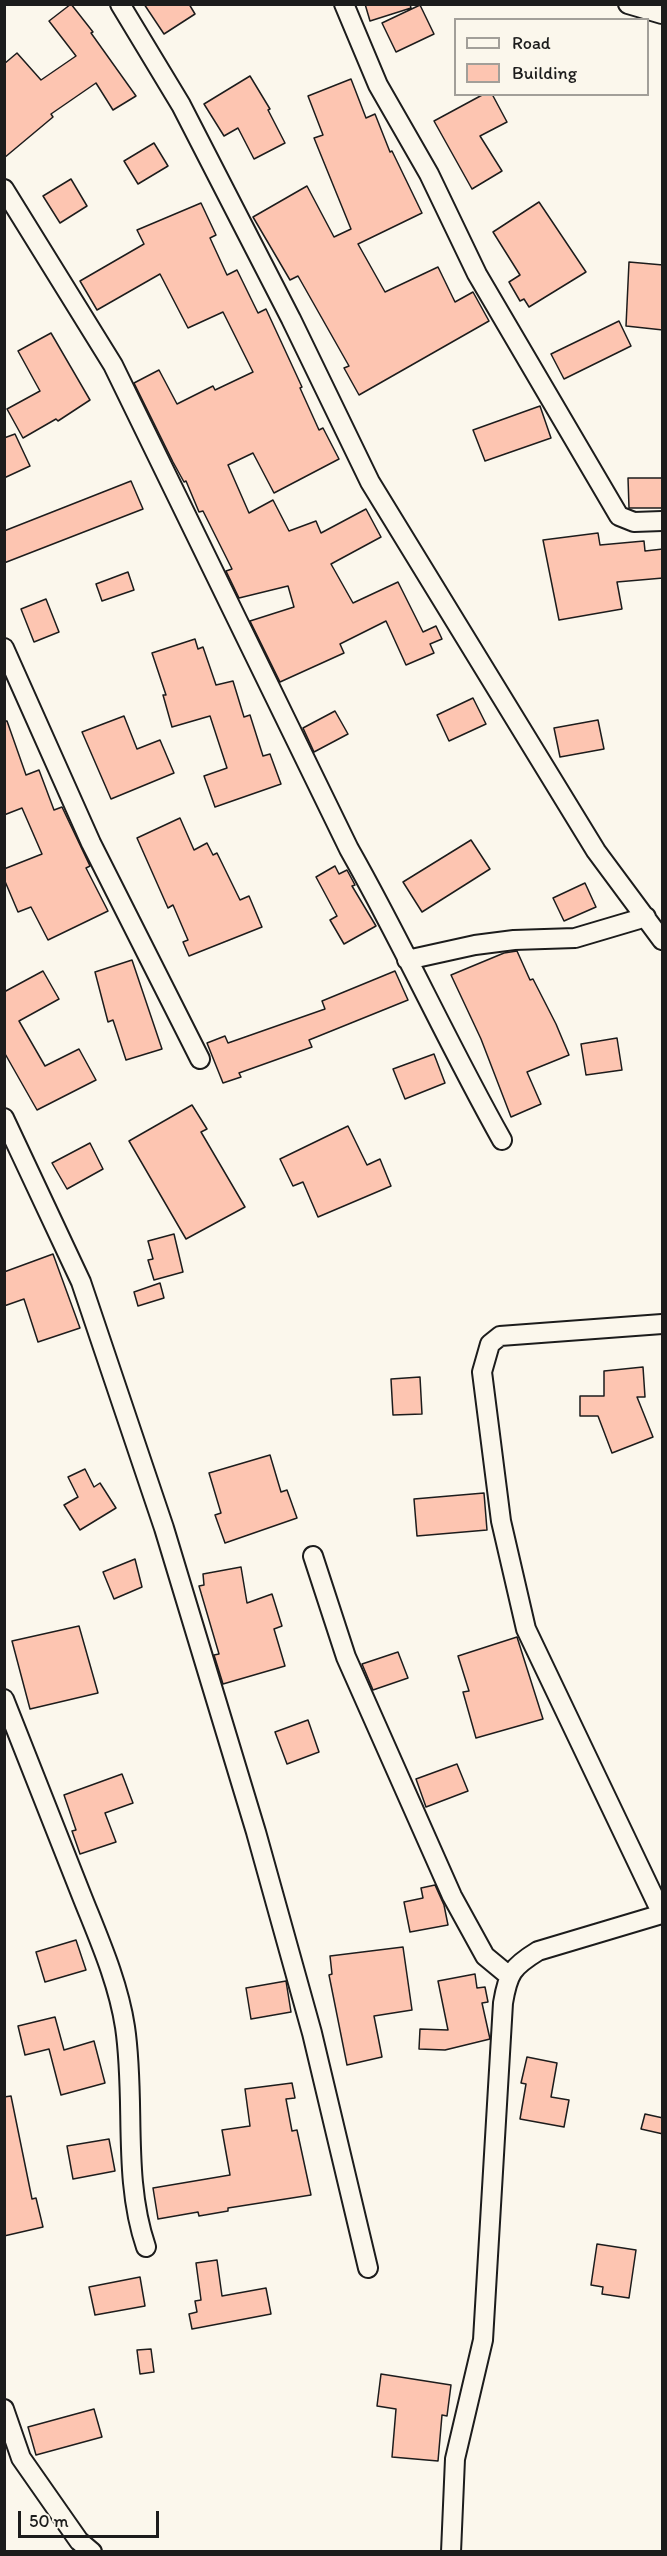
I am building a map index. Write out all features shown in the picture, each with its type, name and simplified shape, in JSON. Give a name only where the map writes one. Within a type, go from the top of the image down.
[{"type":"street","points":[[120,4],[181,105],[291,318],[370,482],[596,851],[663,940]]},
{"type":"street","points":[[344,4],[378,85],[429,174],[477,274],[619,516],[634,522],[663,521]]},
{"type":"street","points":[[628,4],[663,14]]},
{"type":"street","points":[[4,189],[113,365],[349,849],[384,910],[407,960],[502,1140]]},
{"type":"street","points":[[4,648],[91,843],[200,1059]]},
{"type":"street","points":[[407,960],[494,942],[575,938],[646,918]]},
{"type":"street","points":[[4,1118],[81,1282],[164,1528],[256,1832],[312,2033],[368,2268]]},
{"type":"street","points":[[451,2552],[455,2459],[483,2340],[492,2151],[503,2003],[508,1975],[521,1961],[538,1951],[663,1914],[526,1629],[501,1521],[482,1372],[490,1344],[500,1336],[663,1324]]},
{"type":"street","points":[[314,1556],[346,1658],[452,1896],[485,1956],[508,1975]]},
{"type":"street","points":[[4,1699],[113,1980],[125,2025],[129,2066],[132,2189],[137,2222],[146,2247]]},
{"type":"street","points":[[4,2409],[21,2458],[79,2541],[92,2552]]},
{"type":"building","points":[[71,4],[93,32],[91,33],[136,96],[113,110],[96,83],[51,114],[53,117],[4,158],[4,64],[17,53],[41,80],[76,56],[49,21]]},
{"type":"building","points":[[144,4],[189,4],[195,14],[164,34]]},
{"type":"building","points":[[365,4],[410,4],[411,8],[370,21]]},
{"type":"building","points":[[420,5],[434,34],[396,52],[382,23]]},
{"type":"building","points":[[250,76],[270,109],[268,110],[285,143],[254,159],[238,128],[224,136],[204,104]]},
{"type":"building","points":[[351,79],[366,118],[375,114],[390,152],[392,151],[422,213],[358,244],[385,292],[438,267],[455,302],[473,292],[489,321],[359,395],[344,368],[349,366],[298,276],[290,280],[253,217],[307,186],[334,237],[351,229],[314,138],[323,135],[308,96]]},
{"type":"building","points":[[480,96],[493,96],[507,122],[480,136],[502,171],[472,189],[434,121]]},
{"type":"building","points":[[154,143],[168,166],[138,184],[124,161]]},
{"type":"building","points":[[71,179],[87,206],[60,223],[43,196]]},
{"type":"building","points":[[539,202],[586,272],[529,307],[524,299],[520,301],[509,282],[520,275],[493,232]]},
{"type":"building","points":[[201,203],[216,235],[210,238],[227,275],[237,270],[258,313],[266,309],[319,430],[323,428],[339,459],[274,493],[253,453],[228,465],[249,513],[273,500],[289,531],[316,521],[321,533],[366,509],[381,537],[331,564],[353,603],[398,582],[423,632],[436,626],[442,639],[430,644],[434,653],[406,665],[386,621],[340,644],[344,653],[280,682],[250,621],[294,607],[288,586],[239,598],[226,571],[232,569],[203,511],[199,512],[186,481],[184,482],[173,462],[134,383],[159,370],[177,404],[213,386],[215,390],[253,372],[223,312],[188,328],[160,274],[97,310],[80,281],[144,244],[137,230]]},
{"type":"building","points":[[629,262],[663,265],[663,330],[626,326]]},
{"type":"building","points":[[619,321],[631,346],[564,379],[551,354]]},
{"type":"building","points":[[51,333],[90,400],[58,421],[56,419],[23,438],[7,409],[40,391],[18,351]]},
{"type":"building","points":[[540,406],[551,438],[485,461],[473,430]]},
{"type":"building","points":[[15,434],[30,466],[4,478],[4,438]]},
{"type":"building","points":[[628,478],[663,478],[663,508],[629,508]]},
{"type":"building","points":[[131,481],[143,509],[4,563],[4,531]]},
{"type":"building","points":[[598,533],[600,545],[644,541],[645,551],[663,549],[663,578],[617,582],[622,609],[559,620],[543,540]]},
{"type":"building","points":[[128,572],[134,590],[102,601],[96,584]]},
{"type":"building","points":[[46,599],[59,632],[34,642],[21,609]]},
{"type":"building","points":[[195,639],[198,649],[203,647],[216,685],[233,681],[244,717],[250,715],[263,756],[270,754],[281,784],[215,807],[204,776],[227,768],[210,716],[172,727],[163,695],[166,695],[152,653]]},
{"type":"building","points":[[473,698],[486,724],[449,741],[437,715]]},
{"type":"building","points":[[335,711],[348,734],[314,752],[303,728]]},
{"type":"building","points":[[124,716],[137,749],[160,740],[174,773],[111,799],[82,732]]},
{"type":"building","points":[[598,720],[604,749],[560,757],[554,728]]},
{"type":"building","points":[[4,721],[7,721],[26,775],[39,770],[54,810],[62,807],[90,866],[86,868],[108,911],[48,940],[31,907],[18,912],[4,879],[4,869],[42,854],[22,808],[4,815]]},
{"type":"building","points":[[180,818],[194,850],[207,843],[213,855],[217,853],[240,900],[249,896],[262,927],[189,956],[183,942],[188,940],[173,905],[168,908],[137,838]]},
{"type":"building","points":[[471,840],[490,869],[422,912],[403,882]]},
{"type":"building","points":[[335,866],[339,874],[347,870],[355,885],[352,886],[376,926],[344,944],[330,920],[337,916],[316,877]]},
{"type":"building","points":[[585,883],[596,907],[564,921],[553,898]]},
{"type":"building","points":[[517,951],[530,980],[533,979],[556,1024],[569,1055],[527,1072],[541,1104],[511,1117],[481,1039],[451,975],[504,953]]},
{"type":"building","points":[[132,960],[162,1049],[126,1060],[113,1020],[108,1022],[95,972]]},
{"type":"building","points":[[43,971],[59,999],[19,1021],[45,1066],[79,1049],[96,1080],[37,1110],[4,1052],[4,992]]},
{"type":"building","points":[[395,971],[408,1000],[309,1040],[312,1047],[239,1073],[241,1077],[223,1083],[207,1043],[225,1036],[228,1043],[325,1009],[322,1001]]},
{"type":"building","points":[[617,1038],[622,1070],[586,1075],[581,1044]]},
{"type":"building","points":[[434,1054],[445,1083],[405,1099],[393,1069]]},
{"type":"building","points":[[192,1105],[207,1129],[201,1132],[245,1207],[186,1239],[129,1141]]},
{"type":"building","points":[[348,1126],[367,1165],[380,1159],[391,1186],[318,1217],[303,1182],[293,1186],[280,1159]]},
{"type":"building","points":[[90,1143],[103,1169],[67,1189],[52,1163]]},
{"type":"building","points":[[174,1234],[183,1272],[154,1280],[148,1260],[153,1259],[148,1241]]},
{"type":"building","points":[[53,1254],[80,1328],[38,1342],[24,1299],[4,1306],[4,1272]]},
{"type":"building","points":[[160,1283],[164,1298],[138,1306],[134,1292]]},
{"type":"building","points":[[643,1367],[645,1397],[637,1397],[653,1437],[612,1453],[598,1416],[580,1416],[580,1396],[604,1396],[604,1371]]},
{"type":"building","points":[[420,1377],[422,1414],[393,1415],[391,1379]]},
{"type":"building","points":[[270,1455],[281,1492],[287,1490],[297,1518],[225,1543],[215,1515],[221,1513],[209,1473]]},
{"type":"building","points":[[85,1469],[94,1487],[100,1483],[116,1508],[80,1530],[64,1505],[78,1497],[68,1477]]},
{"type":"building","points":[[484,1493],[487,1530],[417,1536],[414,1499]]},
{"type":"building","points":[[135,1559],[142,1587],[114,1599],[103,1572]]},
{"type":"building","points":[[241,1567],[247,1603],[272,1594],[282,1626],[274,1629],[285,1666],[223,1684],[214,1655],[219,1654],[199,1586],[204,1585],[203,1574]]},
{"type":"building","points":[[79,1626],[98,1693],[30,1709],[12,1641]]},
{"type":"building","points":[[517,1637],[543,1719],[476,1738],[463,1692],[469,1691],[458,1656]]},
{"type":"building","points":[[398,1652],[408,1678],[373,1690],[362,1664]]},
{"type":"building","points":[[308,1720],[319,1752],[287,1764],[275,1732]]},
{"type":"building","points":[[457,1764],[468,1791],[426,1807],[416,1779]]},
{"type":"building","points":[[122,1774],[133,1803],[105,1813],[116,1842],[80,1854],[72,1831],[76,1830],[64,1795]]},
{"type":"building","points":[[435,1885],[444,1905],[448,1925],[410,1932],[404,1902],[423,1898],[421,1888]]},
{"type":"building","points":[[76,1940],[86,1970],[45,1982],[36,1952]]},
{"type":"building","points":[[403,1947],[412,2010],[374,2016],[382,2057],[347,2065],[329,1975],[332,1974],[330,1956]]},
{"type":"building","points":[[475,1974],[477,1988],[485,1987],[488,2002],[482,2003],[490,2039],[445,2050],[419,2049],[420,2029],[448,2030],[438,1981]]},
{"type":"building","points":[[286,1981],[291,2012],[251,2019],[246,1988]]},
{"type":"building","points":[[55,2017],[64,2050],[94,2041],[105,2083],[61,2095],[49,2049],[25,2055],[18,2026]]},
{"type":"building","points":[[527,2057],[557,2063],[551,2097],[569,2100],[564,2127],[520,2119],[526,2084],[521,2083]]},
{"type":"building","points":[[292,2083],[295,2098],[286,2099],[292,2131],[297,2130],[311,2195],[228,2208],[228,2211],[199,2216],[198,2212],[158,2219],[153,2188],[230,2175],[222,2130],[250,2126],[245,2089]]},
{"type":"building","points":[[11,2096],[32,2199],[36,2198],[43,2227],[4,2236],[4,2097]]},
{"type":"building","points":[[645,2114],[663,2118],[663,2134],[641,2129]]},
{"type":"building","points":[[109,2139],[115,2171],[73,2179],[67,2146]]},
{"type":"building","points":[[597,2244],[636,2250],[629,2298],[602,2294],[603,2287],[591,2285]]},
{"type":"building","points":[[217,2260],[222,2296],[266,2288],[271,2314],[192,2329],[189,2314],[197,2312],[195,2301],[201,2300],[196,2263]]},
{"type":"building","points":[[140,2277],[145,2306],[95,2315],[89,2287]]},
{"type":"building","points":[[151,2349],[154,2372],[140,2374],[137,2350]]},
{"type":"building","points":[[381,2374],[451,2385],[447,2416],[442,2415],[438,2461],[392,2457],[396,2409],[377,2406]]},
{"type":"building","points":[[94,2409],[102,2437],[36,2455],[28,2427]]}]
